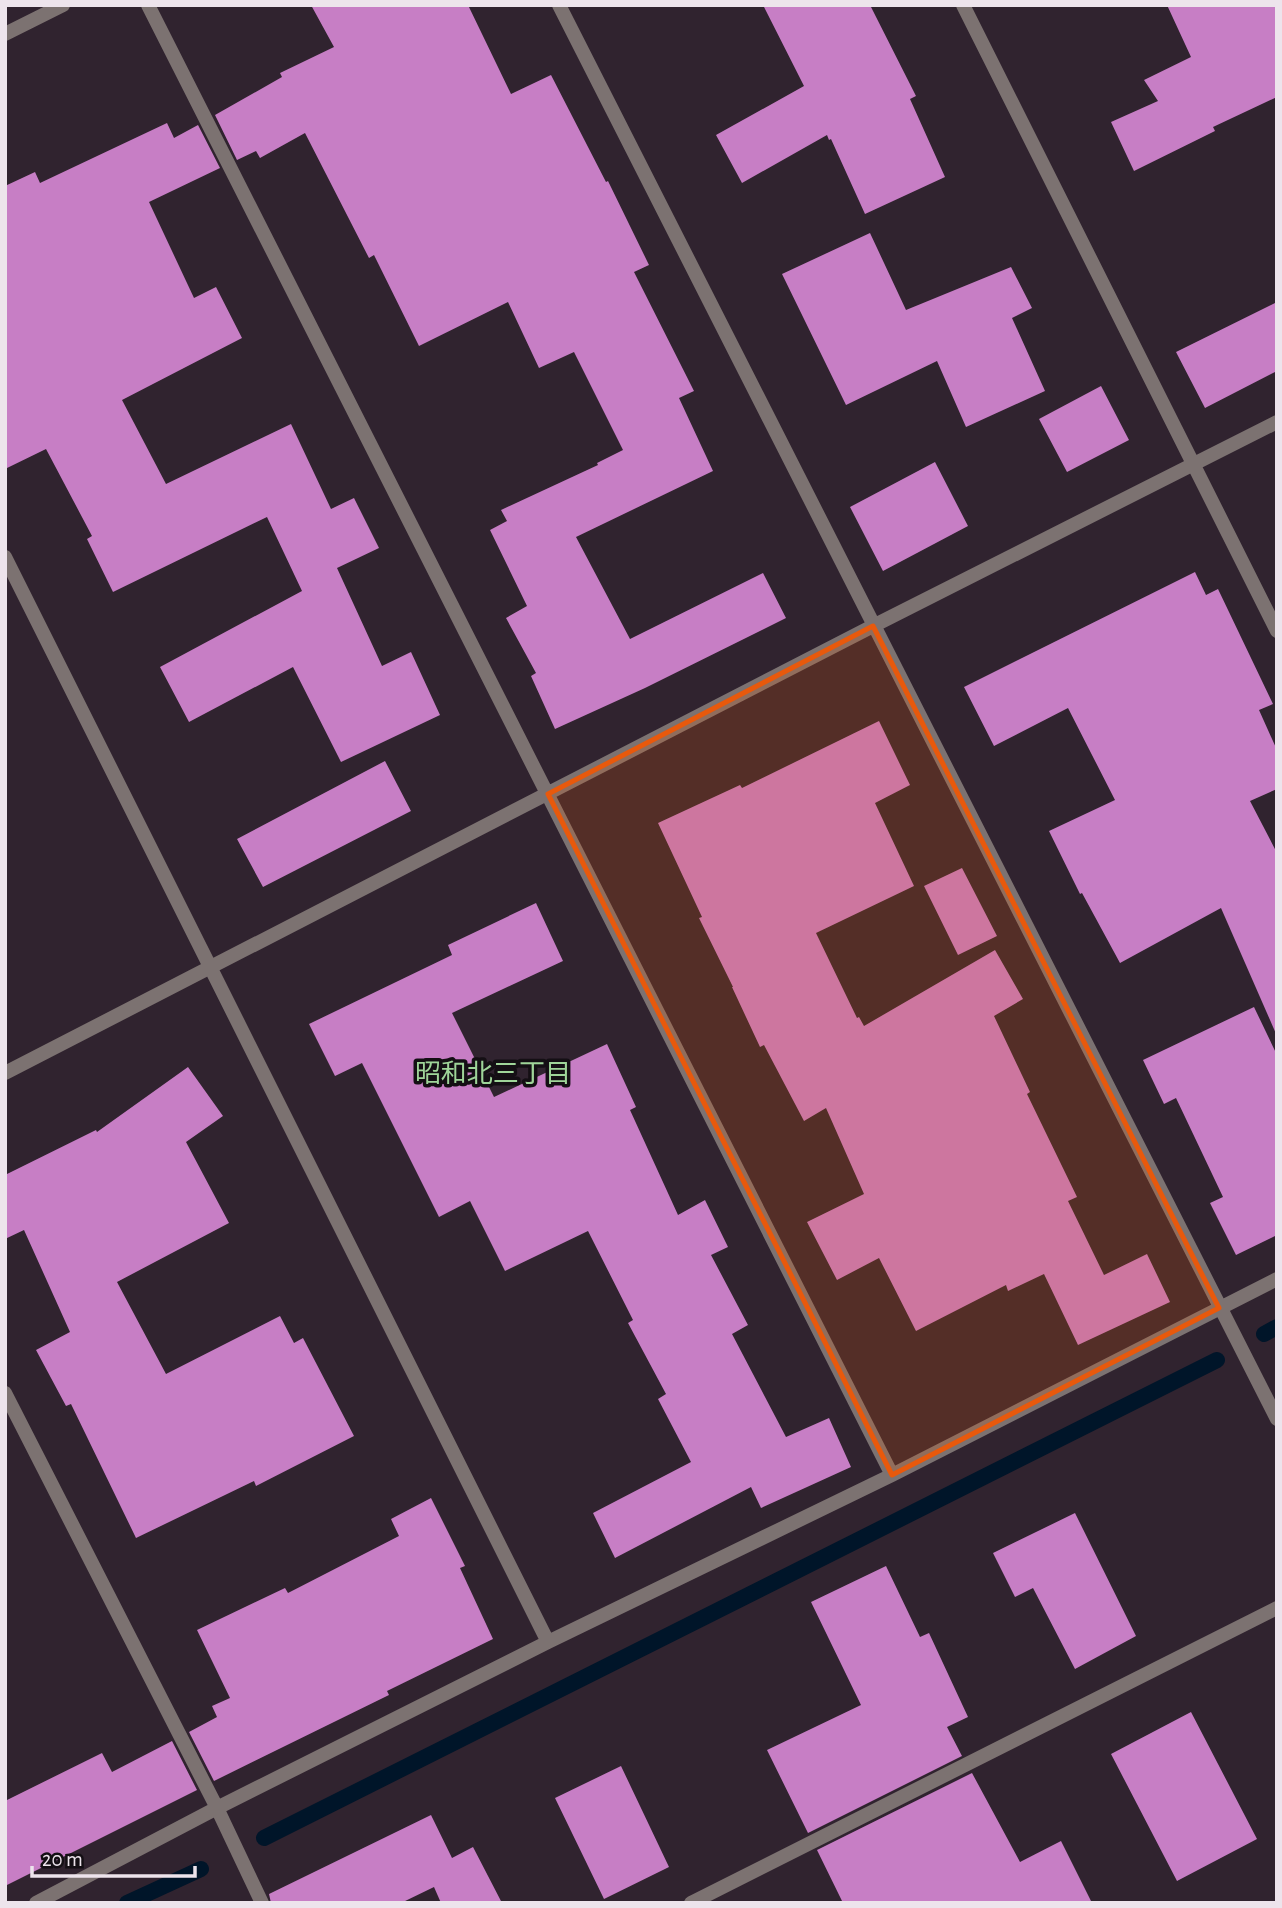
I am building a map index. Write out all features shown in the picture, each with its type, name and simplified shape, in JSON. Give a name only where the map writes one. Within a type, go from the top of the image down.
[{"type":"street","points":[[5,34],[63,5]]},
{"type":"street","points":[[148,5],[892,1475]]},
{"type":"street","points":[[559,5],[1277,1419]]},
{"type":"street","points":[[962,5],[1277,631]]},
{"type":"street","points":[[5,1073],[873,626],[1277,422]]},
{"type":"street","points":[[5,557],[548,1642]]},
{"type":"street","points":[[36,1903],[217,1808],[548,1642],[892,1475],[1277,1279]]},
{"type":"street","points":[[5,1393],[217,1808],[262,1903]]},
{"type":"street","points":[[691,1903],[1277,1608]]},
{"type":"highlighted area","points":[[873,626],[1219,1308],[892,1475],[548,794]]},
{"type":"building","points":[[311,5],[468,5],[511,94],[551,75],[649,265],[634,272],[694,391],[679,398],[713,471],[576,537],[630,639],[763,573],[786,618],[555,729],[531,676],[536,673],[506,618],[527,606],[490,530],[507,521],[501,510],[598,465],[597,463],[623,450],[574,352],[539,368],[508,302],[419,346],[374,255],[369,258],[305,133],[260,158],[256,151],[237,160],[215,115],[282,77],[280,73],[334,47]]},
{"type":"building","points":[[763,5],[870,5],[916,96],[910,99],[945,177],[865,214],[827,135],[742,183],[716,135],[804,86]]},
{"type":"building","points":[[1167,5],[1277,5],[1277,97],[1213,127],[1215,131],[1134,171],[1111,122],[1158,101],[1144,80],[1191,57]]},
{"type":"building","points":[[167,123],[174,138],[198,125],[220,168],[149,202],[194,298],[216,287],[242,338],[122,400],[166,484],[291,424],[331,509],[354,498],[379,548],[337,568],[382,666],[411,652],[440,715],[341,762],[293,667],[189,722],[160,667],[302,591],[267,517],[113,592],[87,539],[92,536],[46,449],[5,469],[5,186],[35,172],[40,183]]},
{"type":"building","points":[[870,233],[906,310],[1011,267],[1032,308],[1012,318],[1045,391],[966,427],[937,361],[846,405],[782,274]]},
{"type":"building","points":[[1277,302],[1277,371],[1205,408],[1176,352]]},
{"type":"building","points":[[1101,386],[1129,440],[1067,472],[1039,419]]},
{"type":"building","points":[[935,462],[968,526],[883,571],[850,507]]},
{"type":"building","points":[[1195,572],[1206,595],[1218,589],[1273,704],[1259,710],[1277,750],[1277,789],[1250,801],[1277,853],[1277,1036],[1221,908],[1120,963],[1082,893],[1080,894],[1049,831],[1115,800],[1068,708],[994,746],[964,687]]},
{"type":"building","points":[[879,721],[910,785],[875,803],[914,886],[816,933],[857,1018],[859,1017],[864,1026],[995,950],[1023,999],[994,1016],[1030,1092],[1027,1094],[1077,1197],[1068,1201],[1104,1275],[1147,1254],[1170,1302],[1078,1345],[1044,1274],[1008,1291],[1006,1285],[916,1331],[879,1258],[837,1280],[807,1222],[864,1194],[826,1108],[804,1121],[764,1045],[760,1047],[658,823],[740,785],[742,788]]},
{"type":"building","points":[[385,761],[411,811],[263,887],[237,839]]},
{"type":"building","points":[[962,868],[997,936],[958,955],[924,886]]},
{"type":"building","points":[[536,903],[563,961],[452,1013],[494,1097],[607,1044],[636,1107],[630,1110],[678,1215],[705,1200],[728,1247],[711,1255],[748,1325],[732,1334],[786,1437],[829,1418],[851,1467],[761,1508],[751,1487],[615,1558],[593,1513],[691,1462],[658,1399],[666,1394],[628,1323],[633,1320],[588,1231],[505,1271],[470,1201],[439,1217],[362,1063],[335,1076],[309,1024],[452,955],[448,945]]},
{"type":"building","points":[[1254,1007],[1277,1055],[1277,1235],[1236,1255],[1210,1203],[1223,1197],[1176,1098],[1164,1104],[1143,1060]]},
{"type":"building","points":[[188,1067],[223,1116],[186,1142],[229,1223],[117,1282],[166,1374],[280,1316],[294,1343],[303,1338],[354,1436],[256,1486],[254,1481],[136,1538],[71,1404],[66,1406],[36,1350],[70,1332],[24,1230],[5,1239],[5,1175],[96,1130],[97,1132]]},
{"type":"building","points":[[431,1498],[465,1566],[460,1568],[493,1639],[387,1691],[389,1695],[214,1781],[189,1732],[217,1717],[212,1706],[230,1698],[197,1630],[285,1588],[288,1593],[399,1536],[391,1519]]},
{"type":"building","points":[[1075,1513],[1136,1636],[1075,1669],[1033,1588],[1015,1597],[993,1553]]},
{"type":"building","points":[[886,1566],[920,1637],[929,1633],[968,1717],[947,1727],[962,1756],[808,1833],[767,1750],[861,1705],[811,1602]]},
{"type":"building","points":[[1191,1712],[1257,1839],[1177,1881],[1111,1754]]},
{"type":"building","points":[[172,1741],[197,1790],[5,1886],[5,1801],[102,1753],[112,1772]]},
{"type":"building","points":[[621,1766],[669,1867],[604,1899],[555,1798]]},
{"type":"building","points":[[972,1773],[1020,1862],[1061,1841],[1092,1903],[843,1903],[817,1850]]},
{"type":"building","points":[[431,1815],[452,1858],[473,1847],[502,1903],[441,1903],[434,1887],[401,1903],[271,1903],[269,1894]]},
{"type":"waterway","points":[[1264,1334],[1277,1327]]},
{"type":"waterway","points":[[264,1838],[1217,1360]]},
{"type":"waterway","points":[[127,1903],[201,1869]]},
{"type":"district","name":"昭和北三丁目","points":[[493,1074]]}]
